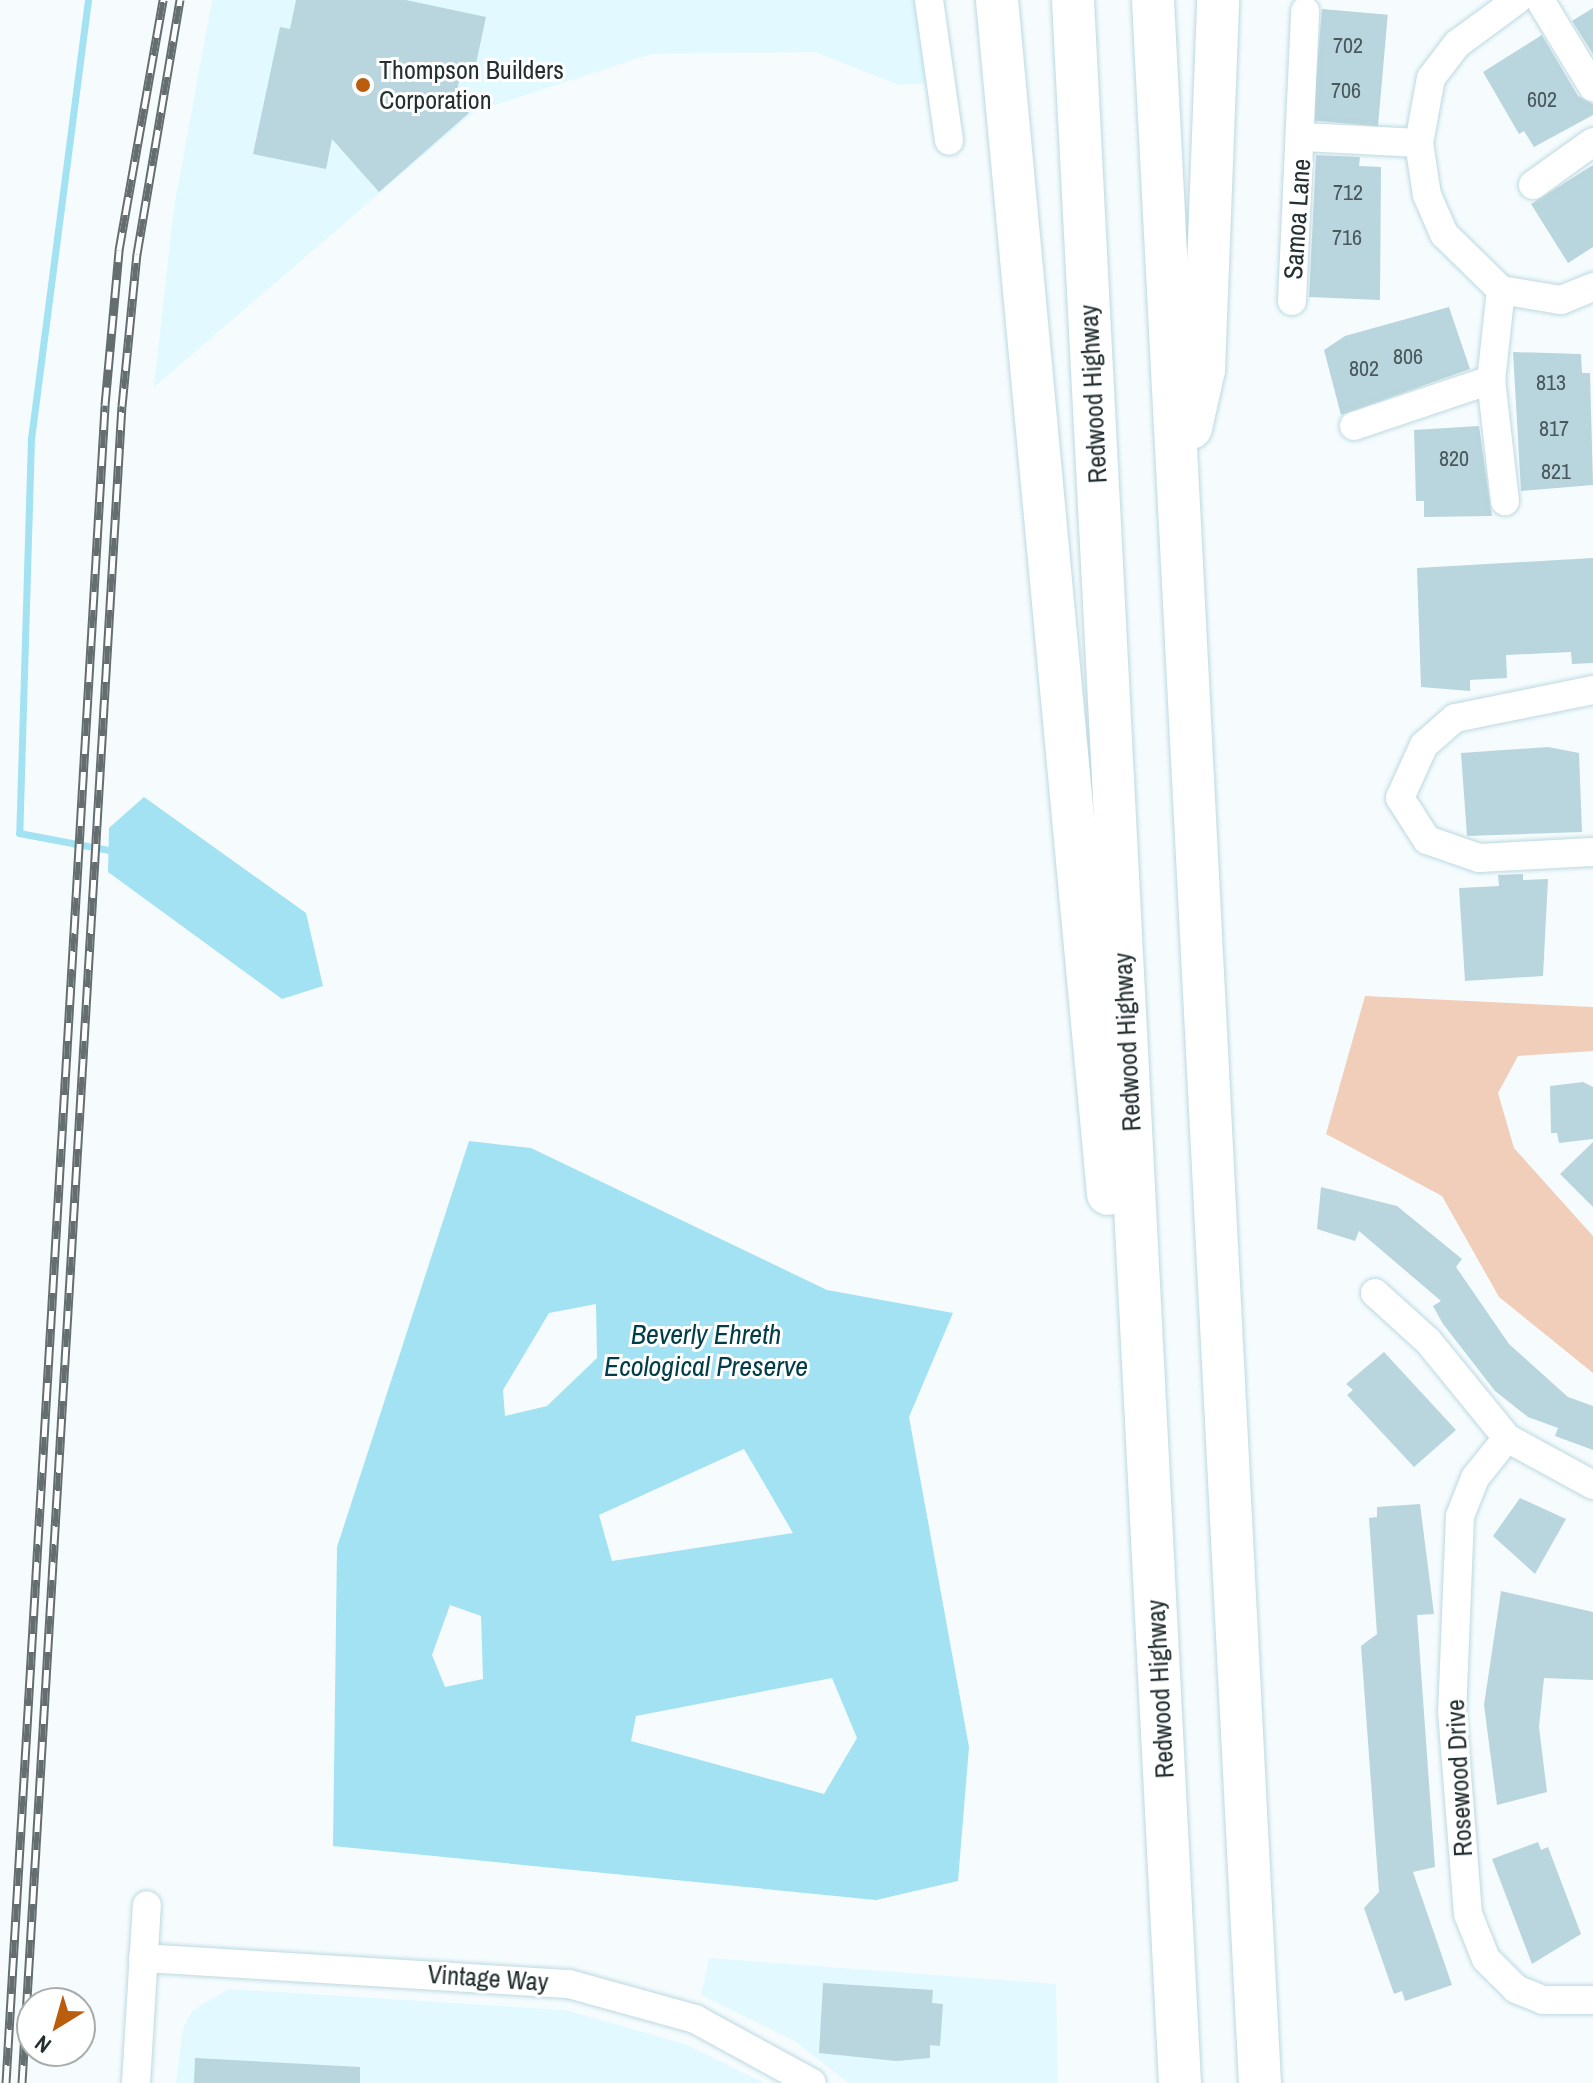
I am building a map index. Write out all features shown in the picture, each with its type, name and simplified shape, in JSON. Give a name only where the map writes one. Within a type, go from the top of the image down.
[{"type":"highway","points":[[997,0],[1047,489],[1081,946],[1157,1641]]},
{"type":"highway","name":"Redwood Highway","points":[[1073,0],[1180,2083]]},
{"type":"highway","points":[[1153,0],[1260,2083]]},
{"type":"highway","points":[[1180,480],[1204,370],[1218,0]]},
{"type":"street","points":[[929,0],[949,141]]},
{"type":"street","points":[[1517,0],[1457,44],[1431,78],[1419,143],[1427,195],[1444,234],[1501,290],[1561,300],[1593,287]]},
{"type":"street","points":[[1540,0],[1593,87]]},
{"type":"street","name":"Samoa Lane","points":[[1292,301],[1303,137],[1305,11]]},
{"type":"street","name":"Samoa Lane","points":[[1303,137],[1419,143]]},
{"type":"street","points":[[1533,185],[1593,142]]},
{"type":"street","points":[[1501,290],[1491,380],[1505,501]]},
{"type":"street","points":[[1354,426],[1491,380]]},
{"type":"street","points":[[1593,690],[1455,718],[1424,745],[1400,798],[1427,840],[1479,858],[1593,852]]},
{"type":"street","points":[[1375,1293],[1428,1341],[1507,1438],[1593,1485]]},
{"type":"street","name":"Rosewood Drive","points":[[1507,1438],[1475,1478],[1460,1516],[1452,1711],[1468,1914],[1486,1959],[1516,1989],[1543,2000],[1593,2000]]},
{"type":"street","points":[[136,2083],[147,1905]]},
{"type":"street","name":"Vintage Way","points":[[143,1958],[569,1984],[695,2019],[812,2083]]},
{"type":"shaded area","points":[[212,0],[914,0],[926,83],[899,85],[815,52],[651,54],[474,112],[154,387],[174,207]]},
{"type":"shaded area","points":[[1365,996],[1593,1007],[1593,1051],[1518,1056],[1498,1093],[1514,1148],[1593,1236],[1593,1373],[1499,1297],[1442,1196],[1326,1134]]},
{"type":"shaded area","points":[[709,1958],[1056,1984],[1058,2083],[848,2083],[795,2041],[701,1995]]},
{"type":"shaded area","points":[[228,1989],[565,2010],[685,2044],[764,2083],[176,2083],[183,2028],[192,2011]]},
{"type":"water","points":[[144,797],[306,913],[323,986],[282,999],[108,872],[109,828]]},
{"type":"water","name":"Beverly Ehreth Ecological Preserve","points":[[469,1141],[531,1148],[827,1290],[953,1313],[909,1417],[969,1747],[958,1881],[876,1900],[333,1846],[337,1547]],"holes":[[[596,1304],[597,1358],[547,1406],[505,1416],[503,1390],[549,1313]],[[744,1449],[793,1533],[612,1561],[599,1515]],[[450,1605],[481,1616],[483,1679],[445,1687],[432,1655]],[[832,1678],[857,1738],[824,1794],[631,1741],[636,1716]]]},
{"type":"building","name":"Thompson Builders Corporation","points":[[296,0],[406,0],[486,17],[474,73],[462,70],[455,98],[469,113],[379,192],[332,139],[326,169],[253,154],[280,27],[290,29]]},
{"type":"building","points":[[1593,8],[1593,54],[1572,21]]},
{"type":"building","points":[[1322,9],[1388,15],[1378,126],[1312,121]]},
{"type":"building","points":[[1542,35],[1578,96],[1593,104],[1593,115],[1534,147],[1524,131],[1519,134],[1483,72]]},
{"type":"building","points":[[1316,155],[1360,157],[1359,166],[1381,167],[1380,300],[1309,297]]},
{"type":"building","points":[[1593,165],[1593,247],[1568,263],[1531,204]]},
{"type":"building","points":[[1449,307],[1470,369],[1341,415],[1324,350],[1345,336]]},
{"type":"building","points":[[1513,352],[1581,354],[1582,373],[1590,373],[1593,485],[1521,491]]},
{"type":"building","points":[[1479,426],[1492,516],[1424,517],[1424,501],[1416,501],[1414,430]]},
{"type":"building","points":[[1593,558],[1593,663],[1572,664],[1571,652],[1506,655],[1507,678],[1470,680],[1470,691],[1421,687],[1417,568]]},
{"type":"building","points":[[1548,747],[1579,753],[1582,832],[1467,836],[1461,753]]},
{"type":"building","points":[[1523,874],[1523,880],[1548,879],[1543,976],[1465,981],[1459,888],[1499,886],[1498,875]]},
{"type":"building","points":[[1583,1082],[1593,1087],[1593,1139],[1559,1143],[1557,1133],[1551,1133],[1550,1086]]},
{"type":"building","points":[[1593,1142],[1593,1207],[1560,1174]]},
{"type":"building","points":[[1321,1187],[1397,1206],[1462,1259],[1456,1267],[1509,1344],[1568,1397],[1593,1406],[1593,1450],[1555,1436],[1558,1428],[1528,1417],[1495,1391],[1443,1324],[1433,1306],[1441,1301],[1359,1231],[1355,1241],[1317,1229]]},
{"type":"building","points":[[1384,1352],[1456,1430],[1414,1467],[1347,1395],[1353,1390],[1346,1384]]},
{"type":"building","points":[[1520,1498],[1566,1519],[1535,1574],[1493,1536]]},
{"type":"building","points":[[1420,1504],[1434,1614],[1417,1615],[1435,1867],[1413,1872],[1452,1985],[1405,2001],[1402,1991],[1394,1994],[1364,1908],[1379,1892],[1361,1646],[1377,1634],[1369,1518],[1377,1517],[1377,1507]]},
{"type":"building","points":[[1501,1591],[1593,1612],[1593,1680],[1544,1678],[1539,1727],[1547,1792],[1497,1805],[1484,1705]]},
{"type":"building","points":[[1538,1842],[1541,1850],[1548,1847],[1581,1934],[1532,1964],[1492,1859]]},
{"type":"building","points":[[823,1983],[933,1990],[932,2003],[943,2004],[940,2046],[930,2045],[930,2058],[896,2061],[819,2053]]},
{"type":"building","points":[[195,2058],[360,2067],[360,2083],[194,2083]]},
{"type":"waterway","points":[[88,0],[31,438],[19,833],[109,850]]},
{"type":"railway","points":[[6,2083],[105,405],[119,250],[163,0]]},
{"type":"railway","points":[[22,2083],[122,406],[137,254],[180,0]]},
{"type":"place","name":"Thompson Builders Corporation","points":[[363,85]]}]
